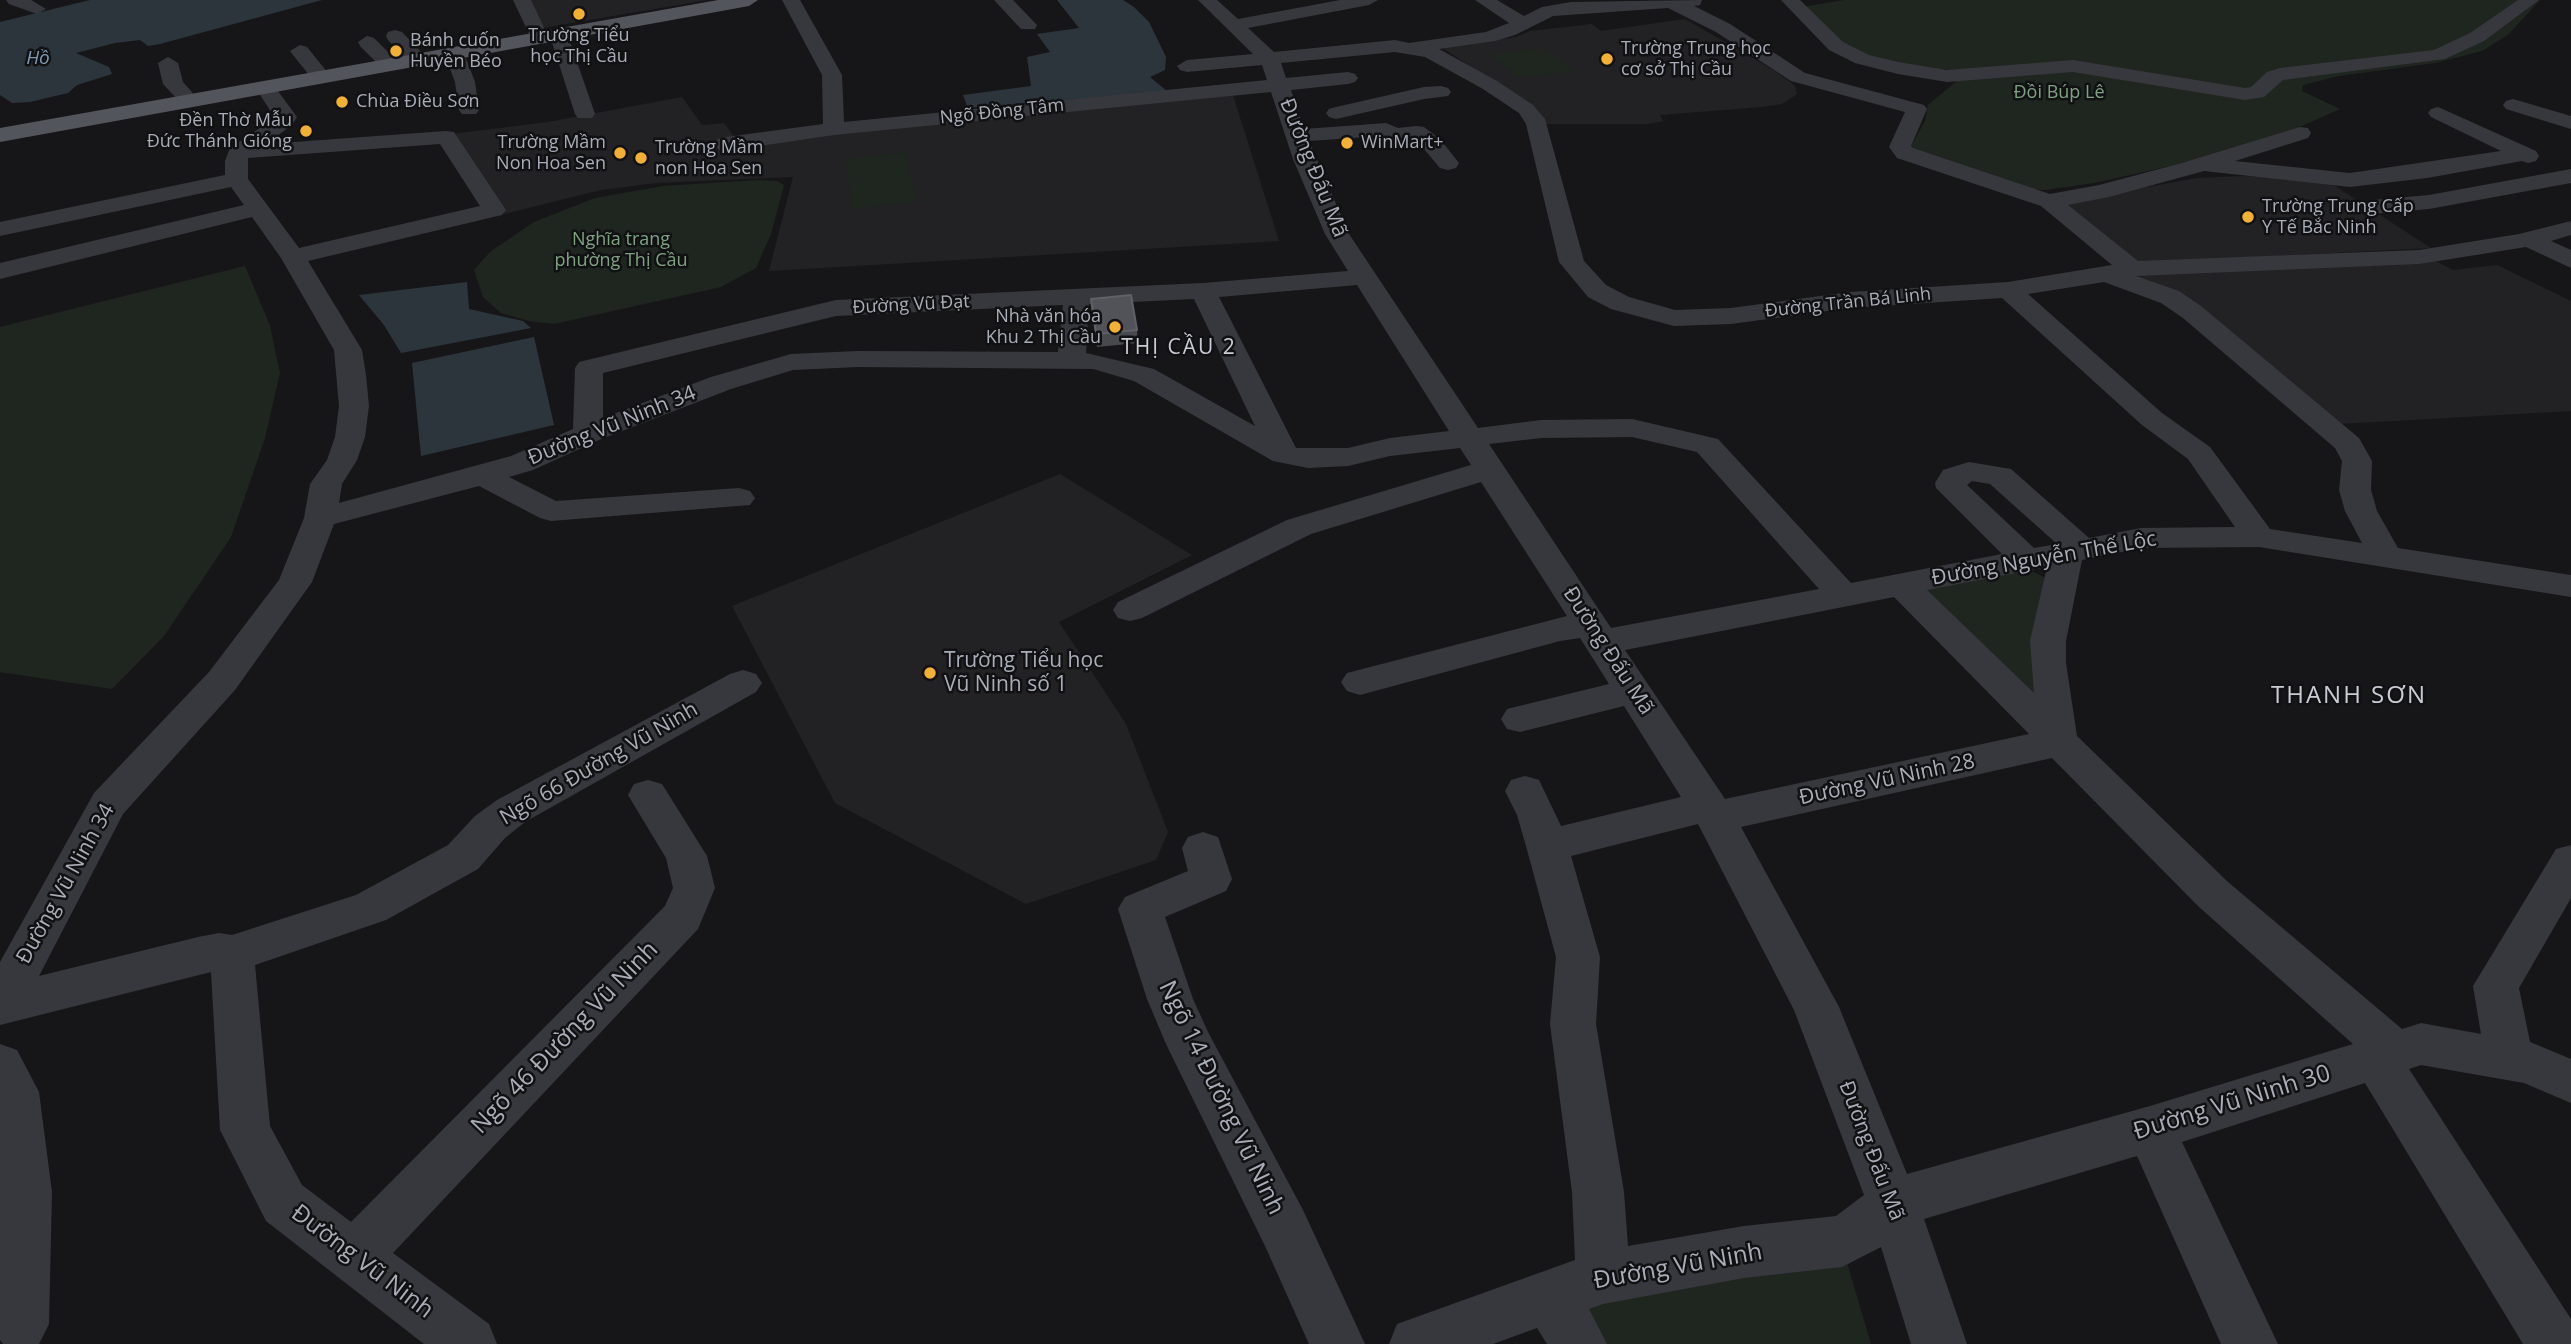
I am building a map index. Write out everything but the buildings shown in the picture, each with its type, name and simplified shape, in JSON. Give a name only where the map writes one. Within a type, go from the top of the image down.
[{"type":"main road","points":[[1,139],[189,100],[749,0]]},
{"type":"street","points":[[15,0],[37,9]]},
{"type":"street","points":[[523,0],[548,35],[585,114]]},
{"type":"street","points":[[791,0],[832,75],[834,129]]},
{"type":"street","points":[[1003,0],[1028,24]]},
{"type":"street","points":[[1207,0],[1234,25],[1275,71]]},
{"type":"street","points":[[1281,0],[1300,14]]},
{"type":"street","points":[[1234,25],[1369,0]]},
{"type":"street","points":[[1484,0],[1522,23]]},
{"type":"street","points":[[1412,47],[1488,37],[1508,31],[1548,11],[1571,7],[1711,0]]},
{"type":"street","points":[[1790,0],[1836,46],[1862,59],[1899,68],[1947,76],[2073,66],[2245,94],[2257,93],[2274,76],[2280,74],[2438,55],[2477,37],[2530,0]]},
{"type":"street","points":[[1669,1],[1723,27],[1798,77],[1917,109],[1900,147],[1905,153],[2049,201],[2132,268]]},
{"type":"street","points":[[395,36],[418,60]]},
{"type":"street","points":[[367,42],[390,65]]},
{"type":"street","name":"Đường Trần Bá Linh","points":[[1275,71],[1388,46],[1412,47],[1440,57],[1490,85],[1526,109],[1537,124],[1572,262],[1597,291],[1620,303],[1654,313],[1689,318],[1731,316],[1850,300],[2008,290],[2132,268],[2419,257],[2528,239],[2571,228]]},
{"type":"street","points":[[300,51],[321,77]]},
{"type":"street","points":[[454,53],[465,82],[469,110]]},
{"type":"street","points":[[168,63],[173,84],[189,100]]},
{"type":"street","points":[[1187,66],[1348,78]]},
{"type":"street","name":"Ngõ Đồng Tâm","points":[[726,144],[1275,71]]},
{"type":"street","name":"Đường Đấu Mã","points":[[1275,71],[1292,127],[1328,215],[1365,278],[1598,633],[1711,812],[1816,1007],[1893,1203],[1939,1344]]},
{"type":"street","points":[[238,153],[285,121],[286,117],[265,87]]},
{"type":"street","points":[[1292,127],[1340,112],[1424,93],[1441,92]]},
{"type":"street","points":[[2513,105],[2571,123]]},
{"type":"street","points":[[2438,113],[2571,175]]},
{"type":"street","points":[[1292,127],[1386,129],[1393,135],[1416,132],[1432,144],[1448,163]]},
{"type":"street","points":[[2049,201],[2101,192],[2300,133]]},
{"type":"street","points":[[238,153],[446,138],[494,210],[293,257]]},
{"type":"street","points":[[238,153],[237,179],[293,257],[348,350],[354,406],[342,460],[326,484],[320,518]]},
{"type":"street","points":[[2202,164],[2331,179],[2391,176],[2525,154]]},
{"type":"street","points":[[2372,207],[2429,202],[2571,175]]},
{"type":"street","points":[[0,229],[237,179]]},
{"type":"street","points":[[2331,179],[2444,253]]},
{"type":"street","points":[[0,271],[257,209]]},
{"type":"street","points":[[2528,239],[2571,260]]},
{"type":"street","points":[[2102,274],[2170,297],[2348,444],[2357,461],[2355,490],[2361,511],[2386,556]]},
{"type":"street","name":"Đường Vũ Đạt","points":[[588,434],[589,368],[836,308],[1203,290],[1365,278]]},
{"type":"street","points":[[1203,290],[1284,455]]},
{"type":"street","points":[[2008,290],[2152,419],[2199,453],[2259,537]]},
{"type":"street","points":[[1071,360],[1077,296]]},
{"type":"street","name":"Đường Vũ Ninh 34","points":[[0,1005],[108,804],[230,670],[295,582],[320,518],[522,463],[588,434],[756,371],[791,362],[858,359],[1094,361],[1144,375],[1284,455],[1308,459],[1348,457],[1390,447],[1469,436]]},
{"type":"street","points":[[1469,436],[1541,429],[1632,428],[1707,445],[1844,596]]},
{"type":"street","points":[[1130,610],[1299,527],[1490,469]]},
{"type":"street","points":[[2027,560],[1952,488],[1954,478],[1969,471],[2000,476],[2075,551],[2048,641],[2048,663],[2059,742]]},
{"type":"street","points":[[482,475],[551,511],[739,498]]},
{"type":"street","name":"Đường Nguyễn Thế Lộc","points":[[1360,682],[1560,629],[1598,633],[1844,596],[2141,538],[2259,537],[2571,586]]},
{"type":"street","points":[[1902,585],[2213,894],[2385,1054],[2555,1344]]},
{"type":"street","name":"Ngõ 66 Đường Vũ Ninh","points":[[232,954],[371,908],[463,857],[489,827],[511,811],[743,684]]},
{"type":"street","points":[[1520,719],[1634,691]]},
{"type":"street","name":"Đường Vũ Ninh 28","points":[[1547,846],[2059,742]]},
{"type":"street","points":[[1525,791],[1537,815],[1547,846],[1578,957],[1573,1024],[1598,1192],[1603,1277]]},
{"type":"street","name":"Ngõ 46 Đường Vũ Ninh","points":[[353,1257],[683,916],[694,888],[686,856],[648,795]]},
{"type":"street","name":"Ngõ 14 Đường Vũ Ninh","points":[[1203,848],[1211,878],[1140,909],[1170,999],[1190,1044],[1284,1228],[1337,1344]]},
{"type":"street","points":[[2509,1059],[2496,986],[2571,861]]},
{"type":"street","points":[[0,1005],[198,956],[219,952],[232,954]]},
{"type":"street","name":"Đường Vũ Ninh","points":[[232,954],[245,1130],[284,1203],[469,1344]]},
{"type":"street","name":"Đường Vũ Ninh 30","points":[[1893,1203],[2150,1129],[2421,1044],[2529,1063],[2571,1081]]},
{"type":"street","points":[[0,1065],[15,1092],[26,1192],[21,1324]]},
{"type":"street","points":[[2150,1129],[2250,1344]]},
{"type":"street","name":"Đường Vũ Ninh","points":[[1418,1344],[1603,1277],[1744,1252],[1842,1241],[1863,1229],[1893,1203]]},
{"type":"street","points":[[1548,1296],[1579,1344]]},
{"type":"shaded area","name":"Trường Tiểu học Thị Cầu","points":[[522,0],[708,0],[542,28]]},
{"type":"shaded area","name":"Trường Trung học cơ sở Thị Cầu","points":[[1685,19],[1775,71],[1795,86],[1797,94],[1782,104],[1660,115],[1663,121],[1649,124],[1546,124],[1532,107],[1441,47],[1516,37],[1530,31],[1592,24],[1601,31]]},
{"type":"shaded area","points":[[1232,92],[1279,241],[769,271],[793,177],[656,183],[601,190],[504,214],[444,135],[548,122],[682,97],[702,125],[724,123],[735,138]]},
{"type":"shaded area","points":[[2246,176],[2329,182],[2431,248],[2135,263],[2059,203],[2197,178]]},
{"type":"shaded area","points":[[2432,259],[2453,270],[2497,265],[2571,301],[2571,411],[2321,425],[2132,272]]},
{"type":"shaded area","name":"Trường Tiểu học Vũ Ninh số 1","points":[[1060,474],[1192,555],[1059,622],[1126,724],[1168,832],[1156,860],[1026,904],[835,803],[732,606]]},
{"type":"green space","name":"Đồi Búp Lê","points":[[1844,0],[2540,0],[2509,34],[2482,51],[2435,63],[2339,76],[2303,85],[2302,91],[2340,109],[2293,130],[2184,163],[2094,183],[2045,190],[2032,189],[1919,153],[1911,146],[1925,121],[1928,105],[1963,76],[1946,69],[1906,69],[1833,48],[1791,9]]},
{"type":"green space","points":[[1545,48],[1575,71],[1518,78],[1489,54]]},
{"type":"green space","points":[[905,152],[917,202],[853,209],[845,159]]},
{"type":"green space","name":"Nghĩa trang phường Thị Cầu","points":[[777,181],[784,185],[771,234],[756,268],[721,287],[554,324],[529,321],[501,313],[483,297],[474,270],[490,252],[534,222],[595,198],[663,186]]},
{"type":"green space","points":[[245,266],[270,326],[280,373],[265,438],[231,537],[164,636],[112,689],[0,672],[0,327]]},
{"type":"green space","points":[[2028,569],[2045,578],[2040,702],[1922,590]]},
{"type":"green space","points":[[1847,1263],[1871,1344],[1600,1344],[1575,1302],[1601,1295]]},
{"type":"water","name":"Hồ","points":[[90,0],[322,0],[160,44],[148,46],[140,40],[76,53],[109,67],[112,74],[77,85],[68,93],[30,102],[12,103],[0,95],[0,22]]},
{"type":"water","points":[[1057,0],[1123,0],[1134,7],[1149,22],[1166,57],[1165,70],[1150,77],[1168,92],[968,108],[963,95],[1031,86],[1027,57],[1050,52],[1037,34],[1079,28]]},
{"type":"water","points":[[467,282],[469,309],[523,321],[531,328],[401,353],[384,325],[359,295]]},
{"type":"water","points":[[534,337],[554,425],[421,456],[412,363]]},
{"type":"place","name":"Trường Tiểu học Thị Cầu","points":[[579,14]]},
{"type":"place","name":"Bánh cuốn Huyền Béo","points":[[396,51]]},
{"type":"place","name":"Trường Trung học cơ sở Thị Cầu","points":[[1607,59]]},
{"type":"place","name":"Chùa Điều Sơn","points":[[342,102]]},
{"type":"place","name":"Đền Thờ Mẫu Đức Thánh Gióng","points":[[306,131]]},
{"type":"place","name":"WinMart+","points":[[1347,143]]},
{"type":"place","name":"Trường Mầm Non Hoa Sen","points":[[620,153]]},
{"type":"place","name":"Trường Mầm non Hoa Sen","points":[[641,158]]},
{"type":"place","name":"Trường Trung Cấp Y Tế Bắc Ninh","points":[[2248,217]]},
{"type":"place","name":"Nhà văn hóa Khu 2 Thị Cầu","points":[[1115,327]]},
{"type":"place","name":"Trường Tiểu học Vũ Ninh số 1","points":[[930,673]]},
{"type":"district","name":"THỊ CẦU 2","points":[[1179,348]]},
{"type":"district","name":"THANH SƠN","points":[[2349,696]]}]
